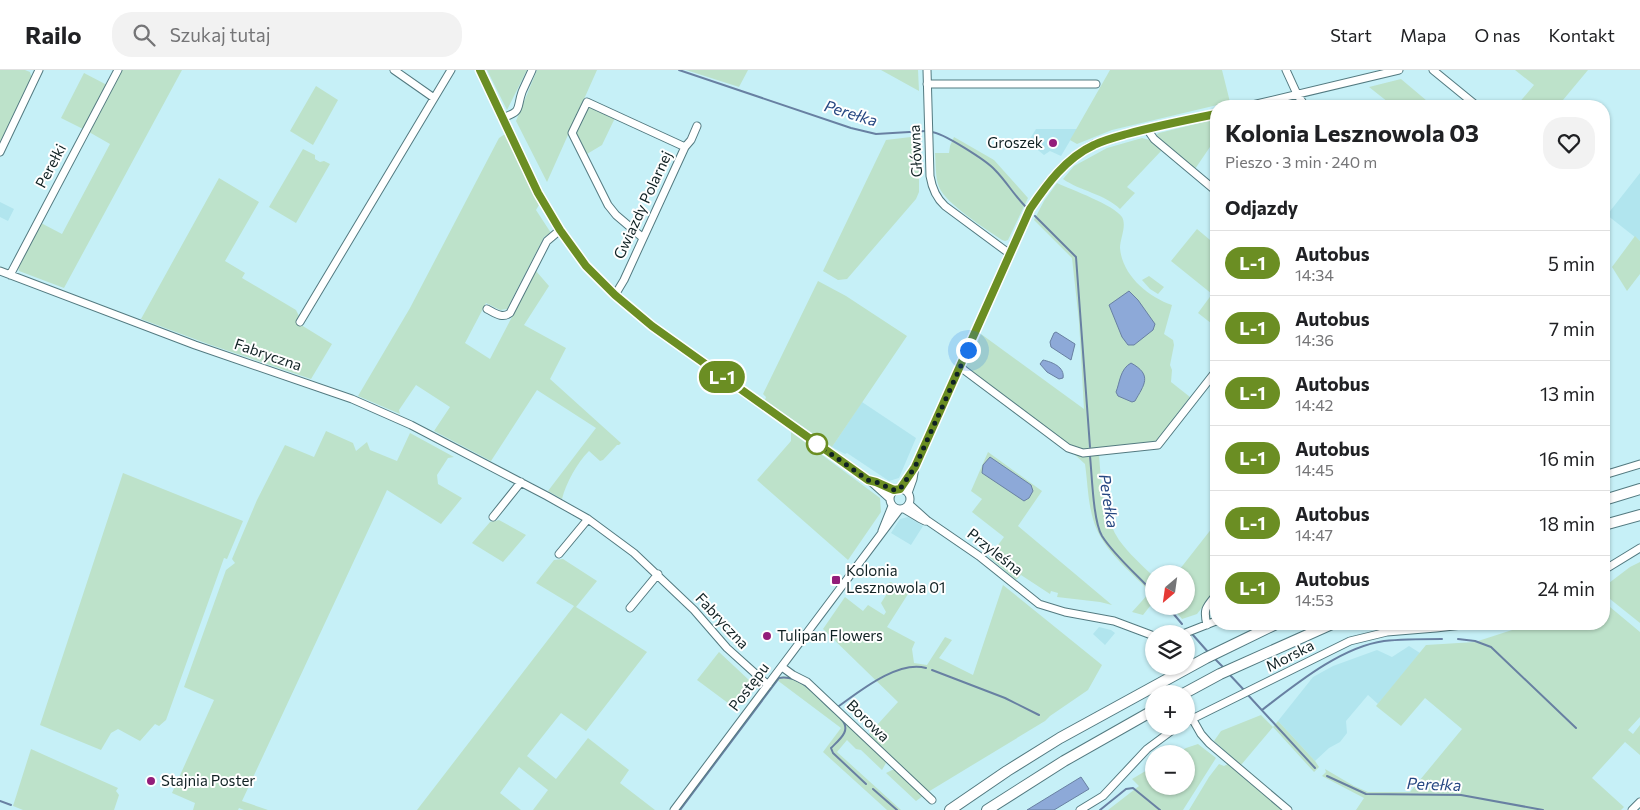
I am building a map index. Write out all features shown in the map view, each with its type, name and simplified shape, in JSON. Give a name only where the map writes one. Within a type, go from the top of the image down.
[{"type":"highway","points":[[1610,498],[1640,489]]},
{"type":"highway","points":[[1610,523],[1640,515]]},
{"type":"highway","points":[[950,810],[1060,738],[1210,656],[1264,630]]},
{"type":"highway","points":[[1195,688],[1225,672],[1319,630]]},
{"type":"highway","points":[[987,810],[1064,761],[1145,715]]},
{"type":"street","points":[[0,152],[39,70]]},
{"type":"street","name":"Perełki","points":[[10,275],[118,70]]},
{"type":"street","points":[[394,70],[434,98]]},
{"type":"street","points":[[300,322],[451,70]]},
{"type":"street","points":[[480,70],[538,193],[560,230],[586,266],[615,295],[682,348],[868,480],[908,493]]},
{"type":"street","points":[[502,118],[513,114],[518,109],[521,94],[532,70]]},
{"type":"street","name":"Główna","points":[[927,70],[931,181],[938,198],[1010,254]]},
{"type":"street","points":[[1286,70],[1301,100]]},
{"type":"street","points":[[1272,100],[1399,70]]},
{"type":"street","points":[[1433,70],[1470,100]]},
{"type":"street","points":[[927,84],[1096,84]]},
{"type":"street","points":[[643,238],[616,215],[608,205],[572,133],[587,102],[685,147]]},
{"type":"street","points":[[904,507],[910,498],[908,493],[915,467],[1030,209],[1044,188],[1063,167],[1092,145],[1147,129],[1210,115]]},
{"type":"street","name":"Gwiazdy Polarnej","points":[[615,295],[624,280],[685,147],[697,126]]},
{"type":"street","points":[[1147,129],[1154,140],[1210,185]]},
{"type":"street","points":[[487,309],[502,316],[510,313],[547,240],[560,230]]},
{"type":"street","name":"Fabryczna","points":[[0,271],[195,345],[352,400],[405,422],[562,503],[588,519],[634,553],[658,574],[694,610],[727,648],[768,685]]},
{"type":"street","points":[[960,367],[1068,448],[1083,453],[1158,445],[1210,379]]},
{"type":"street","points":[[1610,473],[1640,464]]},
{"type":"street","name":"Postępu","points":[[882,532],[890,502],[915,467]]},
{"type":"street","name":"Przyleśna","points":[[868,480],[890,502],[904,507],[919,518],[928,521],[974,553],[1033,600],[1044,606],[1114,621],[1145,633]]},
{"type":"street","points":[[493,517],[521,482]]},
{"type":"street","name":"Postępu","points":[[674,810],[882,532],[904,507]]},
{"type":"street","points":[[559,554],[588,519]]},
{"type":"street","points":[[1610,566],[1640,548]]},
{"type":"street","points":[[630,608],[658,574]]},
{"type":"street","points":[[1207,624],[1205,610],[1210,603]]},
{"type":"street","points":[[1195,629],[1210,623]]},
{"type":"street","name":"Morska","points":[[1195,719],[1337,648],[1367,636],[1408,630]]},
{"type":"street","name":"Borowa","points":[[782,667],[807,682],[932,800]]},
{"type":"street","points":[[1195,727],[1209,743],[1288,810]]},
{"type":"street","points":[[1080,810],[1103,796],[1147,749],[1166,735]]},
{"type":"street","points":[[1632,810],[1640,802]]},
{"type":"shaded area","points":[[1036,129],[1077,129],[1061,156],[1050,151],[1044,155],[1028,142]]},
{"type":"shaded area","points":[[1640,173],[1640,241],[1610,217],[1610,211]]},
{"type":"shaded area","points":[[0,202],[14,209],[8,221],[0,217]]},
{"type":"shaded area","points":[[1129,291],[1155,324],[1153,330],[1134,345],[1128,345],[1122,337],[1109,305]]},
{"type":"shaded area","points":[[1056,332],[1075,344],[1071,360],[1051,347],[1050,342]]},
{"type":"shaded area","points":[[1043,360],[1060,368],[1063,378],[1059,379],[1047,372],[1040,364]]},
{"type":"shaded area","points":[[1131,363],[1138,367],[1145,380],[1135,401],[1132,402],[1118,396],[1116,392],[1122,372]]},
{"type":"shaded area","points":[[862,402],[916,438],[899,478],[889,481],[847,453],[845,454],[832,447]]},
{"type":"shaded area","points":[[990,457],[1031,485],[1033,491],[1029,498],[1024,501],[982,473],[983,465]]},
{"type":"shaded area","points":[[908,517],[923,526],[911,545],[891,533],[900,519]]},
{"type":"shaded area","points":[[1099,627],[1115,633],[1105,645],[1093,634]]},
{"type":"shaded area","points":[[1409,646],[1420,653],[1378,704],[1368,695],[1346,721],[1347,733],[1340,742],[1329,748],[1315,761],[1278,721],[1313,677],[1333,666],[1377,650],[1392,657]]},
{"type":"shaded area","points":[[1081,777],[1089,789],[1054,810],[1027,810]]},
{"type":"green space","points":[[0,70],[25,70],[30,72],[32,79],[0,146]]},
{"type":"green space","points":[[122,70],[182,70],[64,288],[19,271],[18,267],[41,223],[62,234],[110,144],[89,132]]},
{"type":"green space","points":[[487,70],[527,70],[507,110]]},
{"type":"green space","points":[[537,70],[597,70],[547,182],[516,121]]},
{"type":"green space","points":[[686,70],[748,70],[739,87]]},
{"type":"green space","points":[[881,70],[918,70],[919,91]]},
{"type":"green space","points":[[1110,70],[1222,70],[1230,100],[1210,100],[1210,107],[1112,130],[1077,144],[1070,140]]},
{"type":"green space","points":[[1515,70],[1588,70],[1563,100],[1521,100],[1534,85]]},
{"type":"green space","points":[[84,73],[107,85],[83,129],[61,118]]},
{"type":"green space","points":[[1401,79],[1426,100],[1385,100],[1369,87]]},
{"type":"green space","points":[[316,86],[338,100],[313,145],[290,131]]},
{"type":"green space","points":[[591,107],[615,118],[602,145],[587,154],[575,132],[585,109]]},
{"type":"green space","points":[[1210,120],[1210,147],[1195,169],[1158,139],[1156,135]]},
{"type":"green space","points":[[505,134],[539,205],[536,210],[551,233],[544,237],[507,309],[500,310],[486,303],[465,343],[490,359],[536,271],[549,286],[524,325],[566,348],[550,379],[621,443],[600,461],[589,451],[573,473],[562,499],[548,491],[596,428],[537,390],[491,461],[434,431],[450,407],[416,385],[399,410],[400,414],[358,396],[410,308],[499,138]]},
{"type":"green space","points":[[919,136],[919,192],[916,199],[847,279],[838,280],[823,271],[886,140]]},
{"type":"green space","points":[[954,137],[994,160],[1028,198],[1008,240],[1002,240],[967,216],[943,194],[939,187],[935,153],[949,153]]},
{"type":"green space","points":[[1142,138],[1150,140],[1162,150],[1127,187],[1135,193],[1120,209],[1100,196],[1063,179],[1074,166],[1107,148]]},
{"type":"green space","points":[[303,149],[315,155],[315,159],[320,162],[324,161],[330,164],[296,223],[269,207]]},
{"type":"green space","points":[[219,178],[259,202],[225,261],[245,273],[242,278],[296,310],[300,318],[298,323],[332,344],[311,379],[141,319]]},
{"type":"green space","points":[[1057,183],[1118,212],[1122,217],[1124,228],[1120,244],[1122,258],[1131,276],[1154,297],[1172,305],[1164,334],[1173,340],[1174,345],[1170,365],[1172,370],[1171,382],[1190,397],[1157,440],[1149,444],[1087,451],[1069,446],[967,369],[966,366],[981,334],[1084,409],[1079,321],[1072,258],[1034,220],[1044,201]]},
{"type":"green space","points":[[1197,229],[1210,240],[1210,292],[1171,261]]},
{"type":"green space","points":[[1635,236],[1640,241],[1640,274],[1627,291],[1612,267]]},
{"type":"green space","points":[[1149,276],[1164,287],[1158,294],[1150,289],[1142,280]]},
{"type":"green space","points":[[818,281],[846,296],[907,336],[832,447],[765,400],[766,397],[763,394]]},
{"type":"green space","points":[[1210,297],[1210,322],[1198,313]]},
{"type":"green space","points":[[326,431],[353,443],[356,451],[367,442],[370,450],[397,461],[410,433],[454,457],[448,458],[437,475],[438,484],[462,498],[441,524],[387,490],[242,801],[268,810],[244,810],[239,808],[238,810],[193,810],[195,803],[172,793],[214,700],[184,687],[226,570],[235,563],[232,559],[257,500],[285,445],[314,457]]},
{"type":"green space","points":[[791,432],[880,498],[881,512],[848,560],[757,480],[791,441]]},
{"type":"green space","points":[[988,452],[1042,491],[1018,526],[1112,605],[1057,597],[1058,593],[1051,591],[1050,594],[1021,575],[1016,580],[989,557],[1004,537],[972,512],[982,499],[971,491]]},
{"type":"green space","points":[[1074,454],[1099,454],[1104,498],[1109,520],[1119,540],[1145,568],[1145,587],[1107,547],[1097,530],[1092,514],[1085,464]]},
{"type":"green space","points":[[123,473],[243,521],[227,559],[224,558],[166,720],[159,726],[155,724],[140,741],[118,729],[111,733],[101,750],[40,725]]},
{"type":"green space","points":[[499,520],[526,535],[503,562],[472,543],[490,522]]},
{"type":"green space","points":[[1210,531],[1210,598],[1195,615],[1195,565],[1183,565]]},
{"type":"green space","points":[[563,559],[597,581],[576,607],[647,652],[586,731],[561,713],[527,756],[556,779],[588,738],[629,770],[620,783],[655,810],[533,810],[548,790],[519,767],[500,793],[521,810],[417,810],[574,606],[536,583],[554,560]]},
{"type":"green space","points":[[1640,562],[1640,623],[1610,599],[1610,582]]},
{"type":"green space","points":[[891,582],[908,594],[887,627],[915,642],[912,649],[914,663],[927,665],[945,637],[952,640],[939,658],[973,675],[1003,585],[1102,665],[1088,690],[1045,721],[928,792],[867,736],[898,702],[823,629],[845,597],[863,611],[868,605],[884,615],[886,612],[881,603],[890,589],[884,585]]},
{"type":"green space","points":[[1145,598],[1145,612],[1143,615],[1132,612]]},
{"type":"green space","points":[[1610,607],[1640,632],[1640,717],[1628,730],[1633,734],[1640,725],[1640,755],[1625,742],[1592,778],[1624,807],[1621,810],[1356,810],[1364,798],[1322,776],[1326,772],[1325,769],[1368,792],[1410,792],[1462,729],[1425,698],[1401,726],[1376,706],[1426,645],[1475,642],[1512,630],[1610,630]]},
{"type":"green space","points":[[1179,615],[1194,615],[1182,619]]},
{"type":"green space","points":[[719,652],[750,681],[751,688],[744,698],[740,700],[736,709],[697,680]]},
{"type":"green space","points":[[782,676],[802,682],[884,759],[886,763],[882,770],[861,750],[856,749],[847,740],[837,752],[901,810],[887,810],[823,752],[841,728],[777,680]]},
{"type":"green space","points":[[1261,715],[1273,727],[1241,765],[1214,741],[1221,731]]},
{"type":"green space","points":[[1278,721],[1319,767],[1314,772],[1273,727]]},
{"type":"green space","points":[[1198,744],[1216,758],[1195,791],[1195,745]]},
{"type":"green space","points":[[31,749],[118,788],[116,791],[119,795],[114,810],[23,810],[13,806]]},
{"type":"green space","points":[[1219,764],[1224,766],[1228,764],[1283,810],[1189,810]]},
{"type":"green space","points":[[896,770],[923,796],[916,801],[886,773]]},
{"type":"green space","points":[[1145,771],[1145,795],[1193,795],[1183,810],[1108,810],[1139,786],[1132,779]]},
{"type":"waterway","name":"Perełka","points":[[679,70],[851,128],[876,134],[926,131]]},
{"type":"waterway","name":"Perełka","points":[[931,132],[954,142],[990,166],[999,174],[1025,206]]},
{"type":"waterway","name":"Perełka","points":[[1035,216],[1076,257],[1090,447]]},
{"type":"waterway","name":"Perełka","points":[[1090,456],[1095,509],[1102,536],[1145,584]]},
{"type":"waterway","name":"Perełka","points":[[1174,615],[1182,624]]},
{"type":"waterway","name":"Perełka","points":[[1195,637],[1208,652]]},
{"type":"waterway","points":[[1262,710],[1320,668],[1352,651],[1384,641],[1442,639]]},
{"type":"waterway","points":[[1458,639],[1475,641],[1491,647],[1576,728]]},
{"type":"waterway","name":"Perełka","points":[[1215,659],[1224,668]]},
{"type":"waterway","points":[[839,706],[880,678],[904,668],[926,668]]},
{"type":"waterway","points":[[932,670],[1005,698],[1039,715]]},
{"type":"waterway","name":"Perełka","points":[[1229,674],[1244,690]]},
{"type":"waterway","points":[[680,810],[779,678],[787,678],[803,684],[834,712]]},
{"type":"waterway","name":"Perełka","points":[[1247,694],[1315,768]]},
{"type":"waterway","points":[[841,719],[845,727],[844,734],[831,748],[833,753],[866,784]]},
{"type":"waterway","name":"Perełka","points":[[1327,776],[1366,794],[1461,795],[1543,810]]},
{"type":"waterway","points":[[1100,810],[1126,789],[1133,788],[1160,810]]},
{"type":"waterway","points":[[873,789],[897,810]]},
{"type":"waterway","points":[[0,801],[11,805]]},
{"type":"bus line","name":"L-1","points":[[480,70],[546,208],[572,248],[601,282],[652,326],[789,425],[868,480],[894,490],[900,489],[915,467],[1030,209],[1053,177],[1072,159],[1092,145],[1147,129],[1210,115]]},
{"type":"place","name":"Groszek","points":[[1053,143]]},
{"type":"place","name":"Kolonia Lesznowola 01","points":[[836,580]]},
{"type":"place","name":"Tulipan Flowers","points":[[767,636]]},
{"type":"place","name":"Stajnia Poster","points":[[151,781]]},
{"type":"route","points":[[817,444],[868,480],[894,490],[900,489],[915,467],[968,350]]}]
